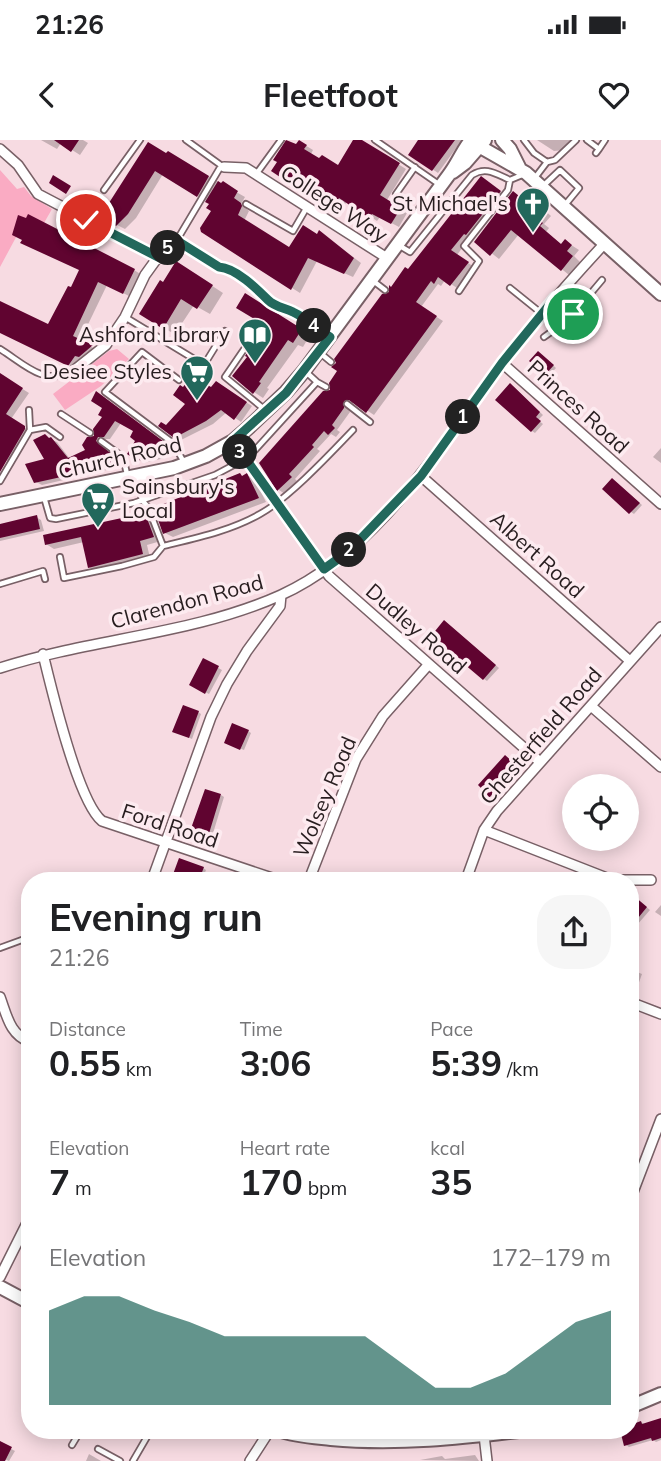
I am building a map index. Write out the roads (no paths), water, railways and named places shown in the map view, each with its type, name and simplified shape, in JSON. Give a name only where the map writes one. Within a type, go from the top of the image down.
[{"type":"main road","points":[[476,142],[530,176],[661,295]]},
{"type":"main road","name":"Church Road","points":[[0,504],[186,464],[233,441],[267,411],[304,371],[396,244],[452,173],[465,163],[476,142]]},
{"type":"main road","points":[[506,142],[530,176]]},
{"type":"main road","points":[[0,1287],[21,1298]]},
{"type":"main road","points":[[639,1403],[661,1394]]},
{"type":"main road","points":[[339,1439],[385,1442],[407,1439]]},
{"type":"street","points":[[0,149],[18,165],[38,194],[158,257]]},
{"type":"street","name":"College Way","points":[[222,166],[246,168],[257,174],[387,258]]},
{"type":"street","points":[[72,372],[106,345],[125,317],[145,275],[158,257],[176,240],[219,267],[226,267],[264,293],[267,300],[292,311],[330,337]]},
{"type":"street","name":"Clarendon Road","points":[[0,668],[43,654],[161,632],[224,615],[281,595],[324,569],[349,551],[421,476],[541,313],[605,243]]},
{"type":"street","name":"Princes Road","points":[[502,363],[661,504]]},
{"type":"street","name":"Dudley Road","points":[[233,441],[324,569],[540,762]]},
{"type":"street","name":"Albert Road","points":[[421,476],[630,661]]},
{"type":"street","points":[[155,872],[211,716],[247,651],[281,606],[281,595]]},
{"type":"street","name":"Chesterfield Road","points":[[469,872],[484,830],[497,811],[661,627]]},
{"type":"street","name":"Ford Road","points":[[43,654],[56,707],[86,800],[94,816],[254,872]]},
{"type":"street","name":"Wolsey Road","points":[[312,872],[356,759],[383,716],[429,664]]},
{"type":"street","points":[[591,706],[661,768]]},
{"type":"street","points":[[484,830],[592,872]]},
{"type":"street","points":[[639,880],[651,880]]},
{"type":"street","points":[[0,998],[10,1026],[21,1039]]},
{"type":"street","points":[[639,1006],[661,1014]]},
{"type":"street","points":[[639,1176],[661,1119]]},
{"type":"street","points":[[0,1277],[21,1235]]},
{"type":"street","points":[[250,1461],[264,1439]]},
{"type":"street","points":[[484,1439],[487,1461]]},
{"type":"lane","points":[[104,190],[140,140]]},
{"type":"lane","points":[[176,240],[222,166],[186,140]]},
{"type":"lane","points":[[257,174],[281,140]]},
{"type":"lane","points":[[375,140],[441,186]]},
{"type":"lane","points":[[524,140],[534,153],[547,162]]},
{"type":"lane","points":[[530,176],[547,162],[555,160],[576,140]]},
{"type":"lane","points":[[587,140],[598,151],[605,140]]},
{"type":"lane","points":[[396,194],[415,167]]},
{"type":"lane","points":[[396,244],[410,252],[472,175],[480,170],[515,180],[560,170],[579,188],[565,206]]},
{"type":"lane","points":[[458,291],[479,261],[464,246],[508,190],[510,180]]},
{"type":"lane","points":[[246,204],[293,231],[308,206]]},
{"type":"lane","points":[[371,280],[385,290]]},
{"type":"lane","points":[[544,337],[559,331],[602,280]]},
{"type":"lane","points":[[510,288],[541,313]]},
{"type":"lane","points":[[555,298],[589,331]]},
{"type":"lane","points":[[125,317],[204,365],[225,331]]},
{"type":"lane","points":[[249,342],[225,377],[267,411]]},
{"type":"lane","points":[[0,349],[52,379],[72,372]]},
{"type":"lane","points":[[179,380],[142,352],[106,392],[173,443],[186,464]]},
{"type":"lane","points":[[318,352],[331,362]]},
{"type":"lane","points":[[304,371],[326,387]]},
{"type":"lane","points":[[43,495],[50,518],[56,519],[142,500],[215,475],[245,459],[317,382]]},
{"type":"lane","points":[[347,404],[370,422]]},
{"type":"lane","points":[[0,481],[30,430],[29,410]]},
{"type":"lane","points":[[61,414],[90,433]]},
{"type":"lane","points":[[30,430],[46,426],[60,437]]},
{"type":"lane","points":[[60,556],[64,578],[154,557],[163,547],[224,530],[263,513],[353,430]]},
{"type":"lane","points":[[102,441],[123,457],[142,500],[148,507],[163,547]]},
{"type":"lane","points":[[0,584],[43,571],[45,579]]},
{"type":"lane","points":[[0,948],[21,940]]},
{"type":"lane","points":[[72,1445],[76,1439]]},
{"type":"lane","points":[[133,1461],[146,1439]]},
{"type":"lane","points":[[98,1449],[120,1461]]},
{"type":"place","name":"St Michael's","points":[[533,234]]},
{"type":"place","name":"Ashford Library","points":[[255,365]]},
{"type":"place","name":"Desiee Styles","points":[[197,402]]},
{"type":"place","name":"Sainsbury's Local","points":[[98,529]]}]
